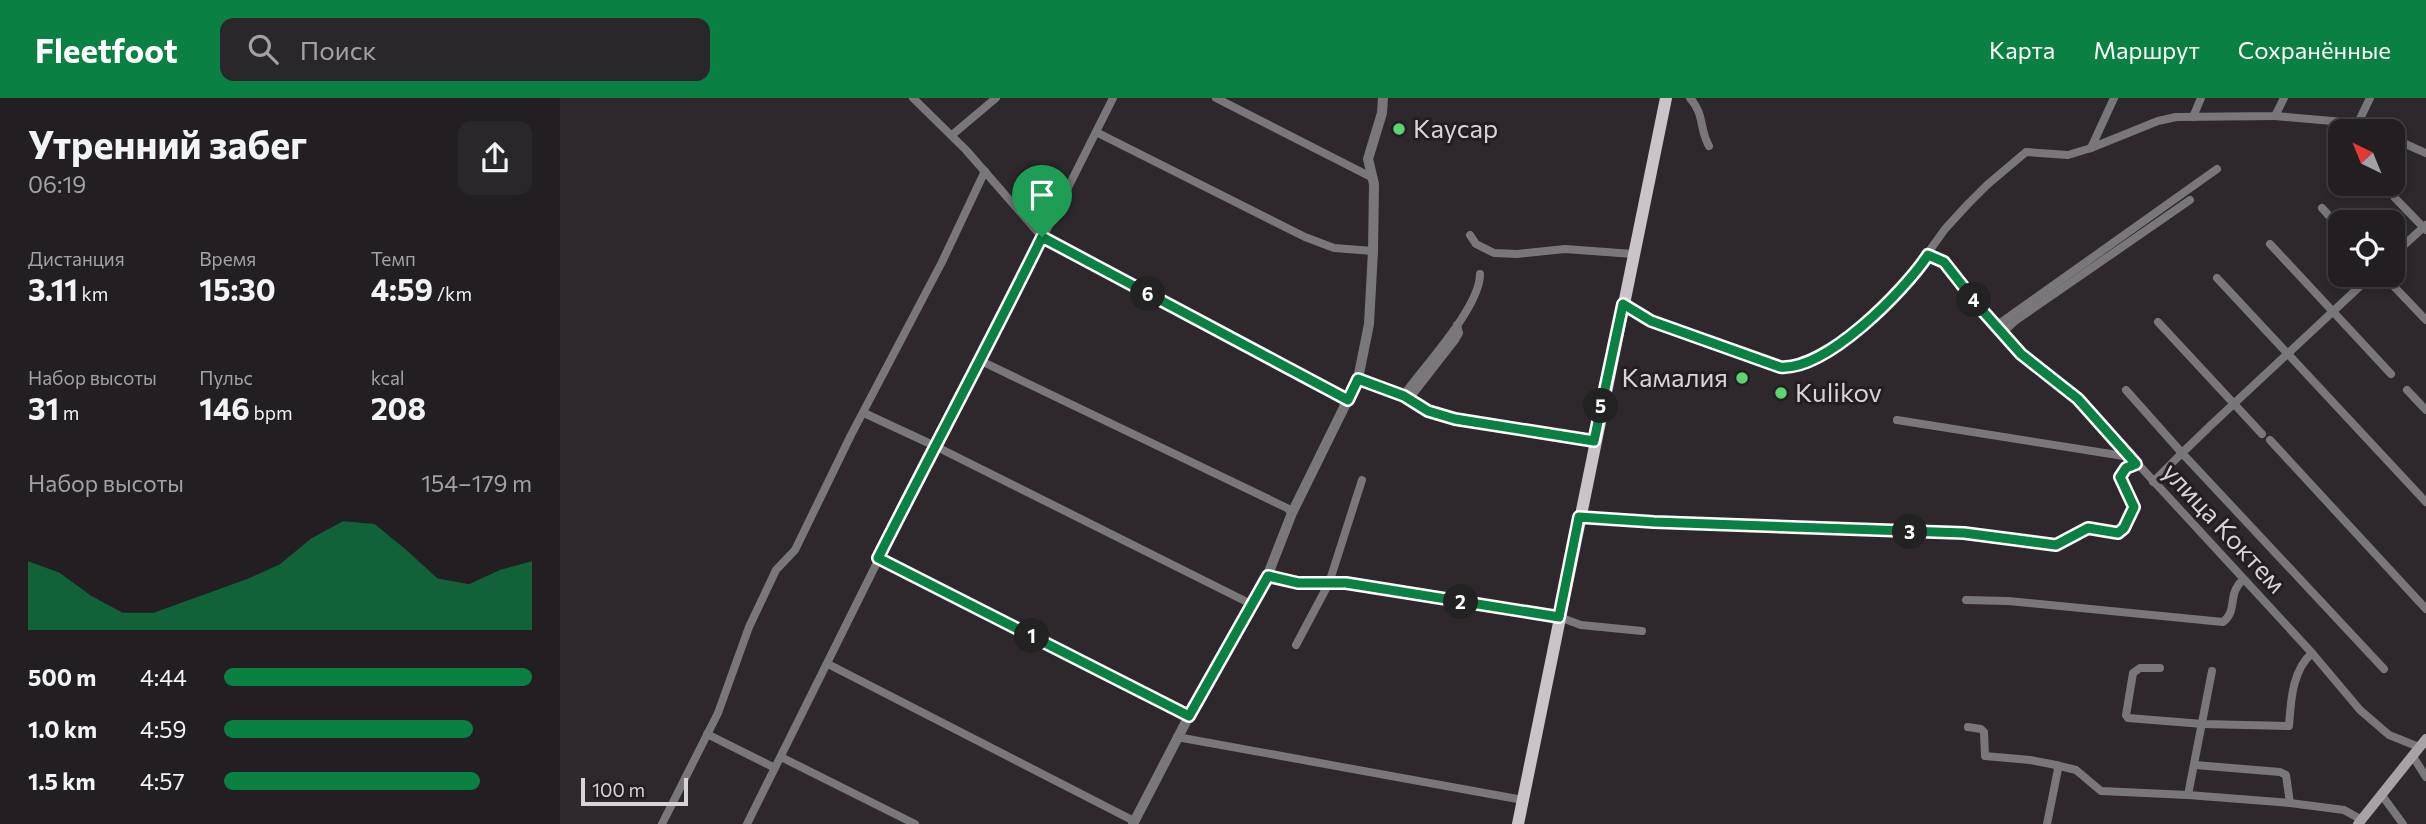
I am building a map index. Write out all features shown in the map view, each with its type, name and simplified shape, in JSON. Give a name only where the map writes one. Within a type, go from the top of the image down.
[{"type":"main road","points":[[1518,824],[1666,98]]},
{"type":"main road","points":[[2360,822],[2421,746]]},
{"type":"street","points":[[913,98],[952,135],[1042,237],[1348,400]]},
{"type":"street","points":[[952,135],[996,98]]},
{"type":"street","points":[[747,824],[878,558],[981,361],[1113,98]]},
{"type":"street","points":[[1216,98],[1373,177]]},
{"type":"street","points":[[828,664],[1133,823],[1177,737],[1268,576],[1292,513],[1358,379],[1369,324],[1373,251],[1373,177],[1368,159],[1382,113],[1383,98]]},
{"type":"street","points":[[1690,98],[1702,117],[1705,140],[1709,146]]},
{"type":"street","points":[[2091,148],[2113,98]]},
{"type":"street","points":[[2193,117],[2202,98]]},
{"type":"street","points":[[2275,116],[2284,98]]},
{"type":"street","points":[[2360,119],[2370,98]]},
{"type":"street","points":[[1623,304],[1651,321],[1780,367],[1790,368],[1813,361],[1849,337],[1908,282],[1945,229],[1968,204],[2026,152],[2068,155],[2158,121],[2176,117],[2275,116],[2328,121]]},
{"type":"street","points":[[1097,132],[1305,237],[1334,248],[1373,251]]},
{"type":"street","points":[[2405,144],[2426,153]]},
{"type":"street","points":[[1999,329],[2217,169]]},
{"type":"street","points":[[662,824],[718,713],[749,627],[776,570],[795,550],[942,262],[985,171]]},
{"type":"street","points":[[2395,198],[2425,227],[2405,245]]},
{"type":"street","points":[[1999,329],[2015,321],[2190,200]]},
{"type":"street","points":[[2322,208],[2328,215]]},
{"type":"street","points":[[1470,235],[1476,244],[1494,253],[1517,254],[1565,249],[1633,254]]},
{"type":"street","points":[[2270,244],[2392,374]]},
{"type":"street","name":"улица Коктем","points":[[1928,255],[1944,262],[2021,354],[2078,399],[2312,653],[2360,710],[2389,735],[2421,746]]},
{"type":"street","points":[[1406,397],[1457,325],[1479,284],[1480,274]]},
{"type":"street","points":[[2217,278],[2426,502]]},
{"type":"street","points":[[2152,482],[2234,402],[2359,287]]},
{"type":"street","points":[[2394,287],[2426,320]]},
{"type":"street","points":[[2158,322],[2262,434]]},
{"type":"street","points":[[981,361],[1287,508],[1292,513]]},
{"type":"street","points":[[1358,379],[1406,397],[1428,411],[1455,419],[1594,441]]},
{"type":"street","points":[[2126,390],[2384,669]]},
{"type":"street","points":[[2407,390],[2426,410]]},
{"type":"street","points":[[864,413],[1253,605]]},
{"type":"street","points":[[1897,420],[2133,461]]},
{"type":"street","points":[[2270,440],[2426,609]]},
{"type":"street","points":[[1579,517],[1964,533],[2056,545],[2088,528],[2118,533],[2121,531],[2134,507],[2120,477],[2133,461]]},
{"type":"street","points":[[1296,645],[1329,583],[1362,480]]},
{"type":"street","points":[[878,558],[1189,716]]},
{"type":"street","points":[[1268,576],[1298,583],[1346,583],[1559,617],[1581,625],[1642,631]]},
{"type":"street","points":[[1966,600],[2008,601],[2224,622],[2230,615],[2234,590],[2244,580]]},
{"type":"street","points":[[2160,668],[2140,668],[2133,673],[2127,716],[2131,719],[2289,726],[2291,701],[2300,664],[2312,653]]},
{"type":"street","points":[[2188,795],[2212,671]]},
{"type":"street","points":[[1968,727],[1984,732],[1985,756],[2030,760],[2076,770],[2101,791],[2290,803],[2344,810],[2360,822]]},
{"type":"street","points":[[707,734],[775,768]]},
{"type":"street","points":[[1177,737],[1522,800]]},
{"type":"street","points":[[2421,746],[2426,778]]},
{"type":"street","points":[[781,757],[915,824]]},
{"type":"street","points":[[2047,824],[2058,769],[2056,765]]},
{"type":"street","points":[[2194,765],[2280,772],[2286,775],[2290,803]]},
{"type":"street","points":[[2381,794],[2403,824]]},
{"type":"place","name":"Каусар","points":[[1399,129]]},
{"type":"place","name":"Камалия","points":[[1742,378]]},
{"type":"place","name":"Kulikov","points":[[1781,393]]},
{"type":"route","points":[[1042,237],[1348,400],[1358,379],[1404,396],[1428,411],[1455,419],[1594,441],[1623,304],[1651,321],[1780,367],[1790,368],[1813,361],[1849,337],[1908,282],[1928,255],[1944,262],[2021,354],[2078,399],[2136,464],[2126,468],[2120,477],[2134,507],[2124,528],[2118,533],[2088,528],[2056,545],[1964,533],[1579,517],[1559,617],[1346,583],[1319,585],[1268,576],[1189,716],[878,558],[1042,237]]}]
